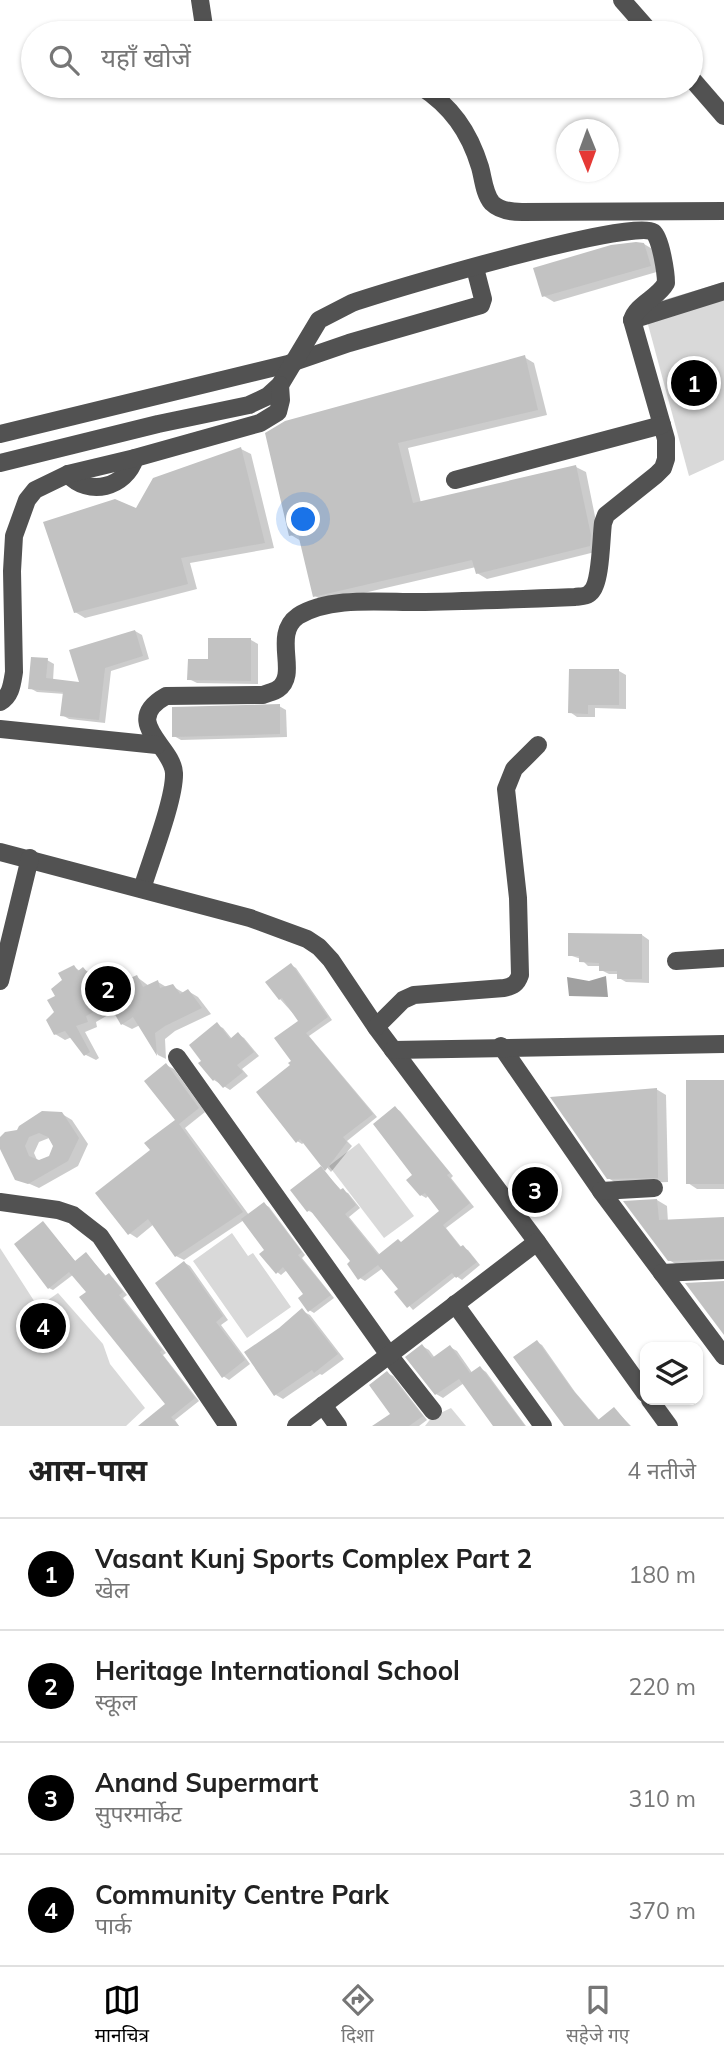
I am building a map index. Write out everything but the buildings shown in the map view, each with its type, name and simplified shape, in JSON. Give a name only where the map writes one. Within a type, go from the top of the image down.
[{"type":"street","points":[[200,0],[203,21]]},
{"type":"street","points":[[622,0],[640,21]]},
{"type":"street","points":[[703,92],[724,116]]},
{"type":"street","points":[[437,98],[455,115],[472,147],[487,195],[492,203],[501,208],[522,212],[724,211]]},
{"type":"street","points":[[0,463],[248,405],[268,396],[280,385],[319,320],[331,312],[378,294],[591,236],[642,230],[653,232],[659,242],[666,283],[661,291],[635,313],[632,320],[667,449],[663,468],[606,515],[597,578],[592,592],[575,597],[406,603],[356,602],[312,610],[288,626],[285,636],[285,681],[278,690],[263,695],[166,696],[154,703],[149,713],[149,730],[157,744],[170,757],[174,771],[173,785],[142,889]]},
{"type":"street","points":[[0,434],[296,362],[349,343],[481,305],[483,299],[475,268]]},
{"type":"street","points":[[632,320],[724,291]]},
{"type":"street","points":[[0,702],[11,689],[14,672],[14,536],[18,520],[35,489],[68,474],[76,484],[85,486],[113,484],[132,469],[135,458],[260,423],[274,416],[280,407],[280,385]]},
{"type":"street","points":[[455,480],[662,425]]},
{"type":"street","points":[[0,729],[157,744]]},
{"type":"street","points":[[376,1027],[403,1000],[414,995],[512,987],[517,981],[520,975],[518,898],[506,789],[514,769],[538,745]]},
{"type":"street","points":[[0,852],[250,918],[307,939],[319,947],[640,1386]]},
{"type":"street","points":[[0,981],[30,859]]},
{"type":"street","points":[[676,961],[724,958]]},
{"type":"street","points":[[393,1050],[724,1044]]},
{"type":"street","points":[[501,1046],[601,1191],[724,1356]]},
{"type":"street","points":[[177,1057],[389,1355],[433,1411]]},
{"type":"street","points":[[601,1191],[654,1188]]},
{"type":"street","points":[[0,1202],[58,1210],[73,1215],[100,1236],[228,1426]]},
{"type":"street","points":[[296,1426],[537,1242]]},
{"type":"street","points":[[662,1273],[724,1270]]},
{"type":"street","points":[[455,1304],[543,1426]]},
{"type":"street","points":[[323,1405],[338,1426]]},
{"type":"street","points":[[654,1405],[669,1426]]},
{"type":"shaded area","points":[[724,282],[724,460],[689,476],[643,306]]},
{"type":"shaded area","points":[[606,976],[608,997],[569,996],[567,977],[589,981]]},
{"type":"shaded area","points":[[359,1143],[414,1216],[384,1238],[329,1166]]},
{"type":"shaded area","points":[[232,1233],[248,1256],[253,1253],[291,1307],[247,1338],[193,1261]]},
{"type":"shaded area","points":[[0,1248],[38,1307],[58,1293],[103,1344],[110,1364],[145,1408],[126,1426],[0,1426]]},
{"type":"shaded area","points":[[451,1408],[466,1426],[425,1426],[432,1417]]},
{"type":"place","name":"Vasant Kunj Sports Complex Part 2","points":[[694,383]]},
{"type":"place","name":"Heritage International School","points":[[108,989]]},
{"type":"place","name":"Anand Supermart","points":[[535,1190]]},
{"type":"place","name":"Community Centre Park","points":[[43,1326]]}]
